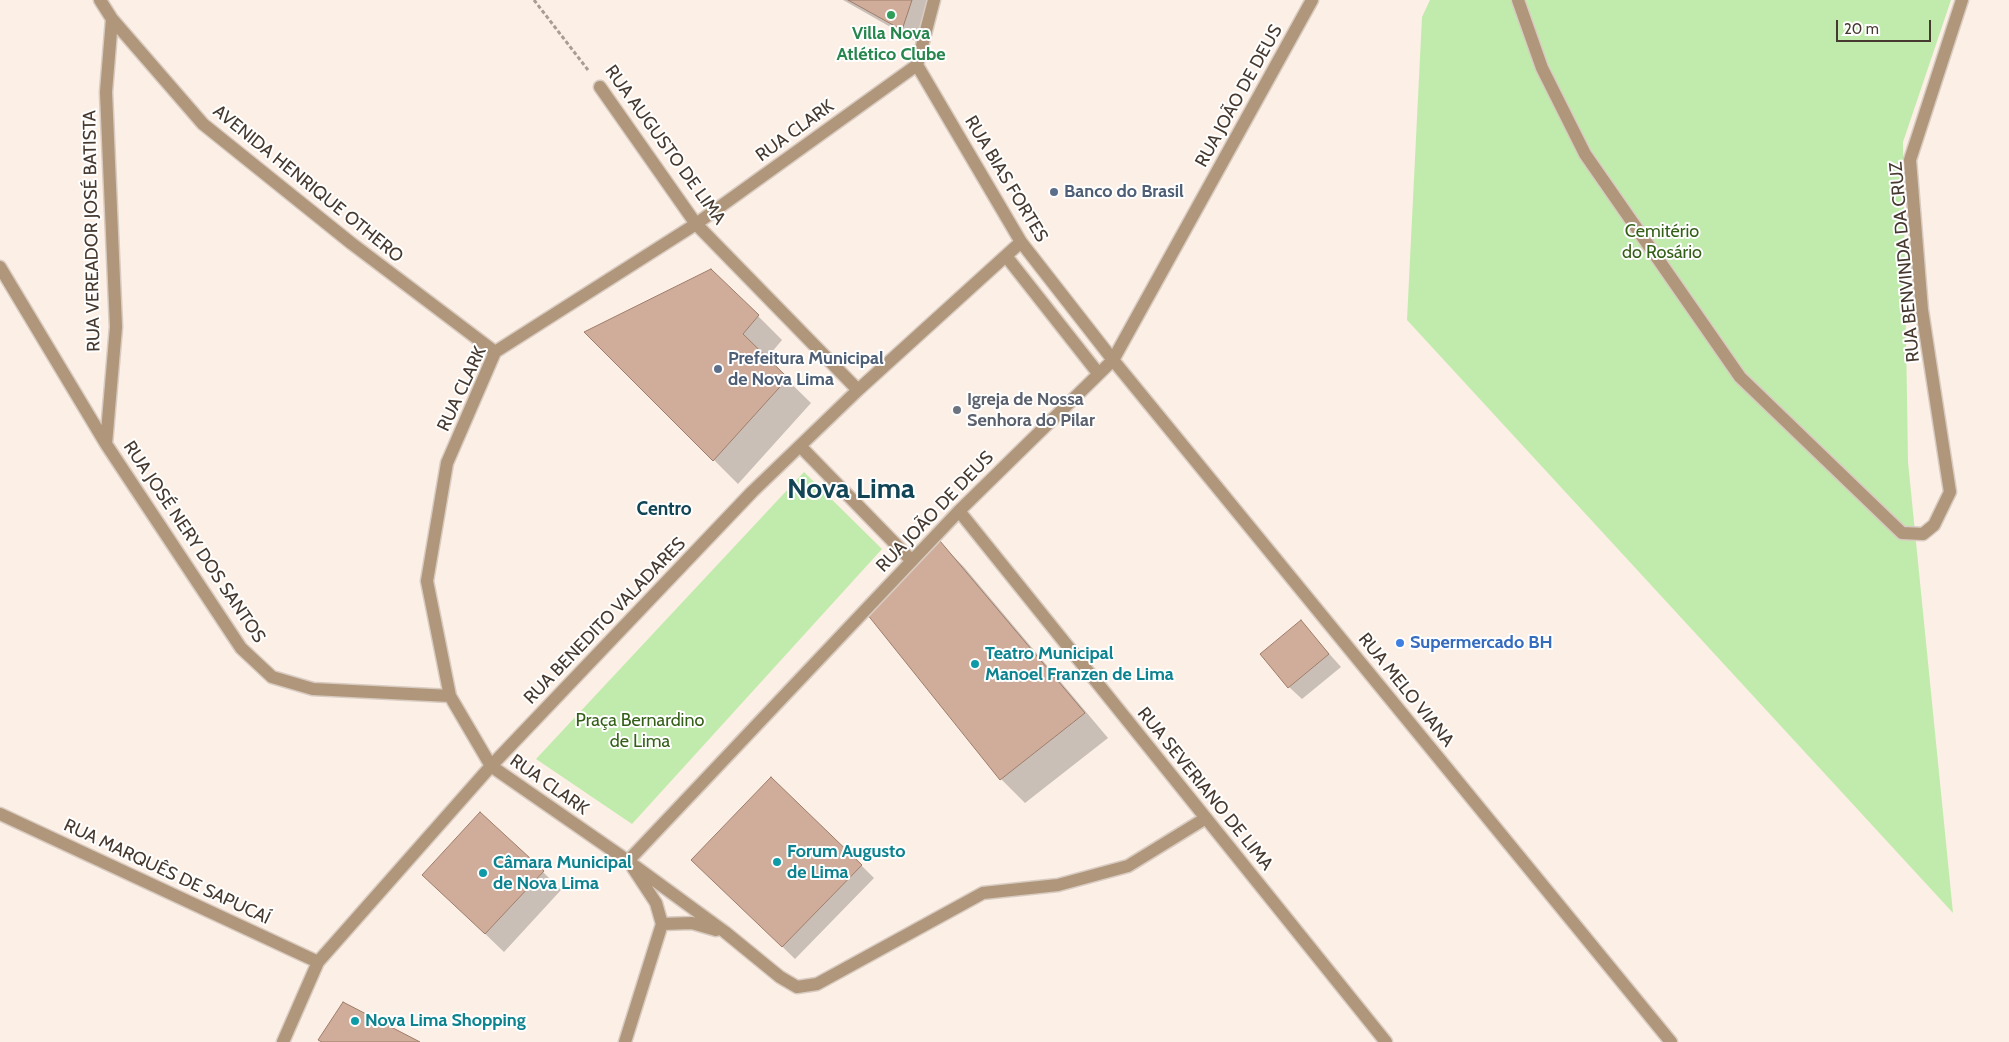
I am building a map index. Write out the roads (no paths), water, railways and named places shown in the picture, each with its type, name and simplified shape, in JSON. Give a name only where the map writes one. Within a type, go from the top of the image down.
[{"type":"street","name":"AVENIDA HENRIQUE OTHERO","points":[[100,0],[112,18],[203,124],[351,243],[495,352]]},
{"type":"street","points":[[918,65],[934,0]]},
{"type":"street","name":"RUA JOÃO DE DEUS","points":[[628,860],[959,511],[1113,360],[1312,0]]},
{"type":"street","name":"RUA BENVINDA DA CRUZ","points":[[1518,0],[1542,68],[1586,154],[1740,377],[1902,533],[1923,534],[1934,525],[1950,492],[1922,310],[1910,160],[1962,0]]},
{"type":"street","name":"RUA VEREADOR JOSÉ BATISTA","points":[[106,444],[116,327],[106,92],[112,18]]},
{"type":"street","name":"RUA CLARK","points":[[918,65],[696,224],[495,352],[447,463],[427,581],[450,696],[491,766],[628,860],[724,932],[780,977],[797,987],[817,984],[983,893],[1058,885],[1128,866],[1206,818]]},
{"type":"street","name":"RUA BIAS FORTES","points":[[918,65],[1022,242],[1113,360]]},
{"type":"street","name":"RUA AUGUSTO DE LIMA","points":[[600,87],[696,224],[858,390]]},
{"type":"street","name":"RUA BENEDITO VALADARES","points":[[283,1042],[318,962],[491,766],[752,492],[858,390],[1022,242]]},
{"type":"street","points":[[1006,256],[1098,373]]},
{"type":"street","name":"RUA JOSÉ NERY DOS SANTOS","points":[[0,267],[106,444],[241,648],[272,677],[313,689],[450,696]]},
{"type":"street","name":"RUA MELO VIANA","points":[[1113,360],[1671,1042]]},
{"type":"street","points":[[800,446],[912,561]]},
{"type":"street","name":"RUA SEVERIANO DE LIMA","points":[[959,511],[1386,1042]]},
{"type":"street","name":"RUA MARQUÊS DE SAPUCAÍ","points":[[0,814],[318,962]]},
{"type":"street","points":[[625,1042],[662,924],[656,903],[628,860]]},
{"type":"street","points":[[662,924],[692,923],[724,932]]},
{"type":"place","name":"Villa Nova Atlético Clube","points":[[891,15]]},
{"type":"place","name":"Banco do Brasil","points":[[1054,192]]},
{"type":"place","name":"Prefeitura Municipal de Nova Lima","points":[[718,369]]},
{"type":"place","name":"Igreja de Nossa Senhora do Pilar","points":[[957,410]]},
{"type":"place","name":"Supermercado BH","points":[[1400,643]]},
{"type":"place","name":"Teatro Municipal Manoel Franzen de Lima","points":[[975,664]]},
{"type":"place","name":"Forum Augusto de Lima","points":[[777,862]]},
{"type":"place","name":"Câmara Municipal de Nova Lima","points":[[483,873]]},
{"type":"place","name":"Nova Lima Shopping","points":[[355,1021]]},
{"type":"district","name":"Nova Lima","points":[[851,490]]},
{"type":"district","name":"Centro","points":[[664,509]]},
{"type":"park label","name":"Cemitério do Rosário","points":[[1662,242]]},
{"type":"park label","name":"Praça Bernardino de Lima","points":[[640,731]]}]
